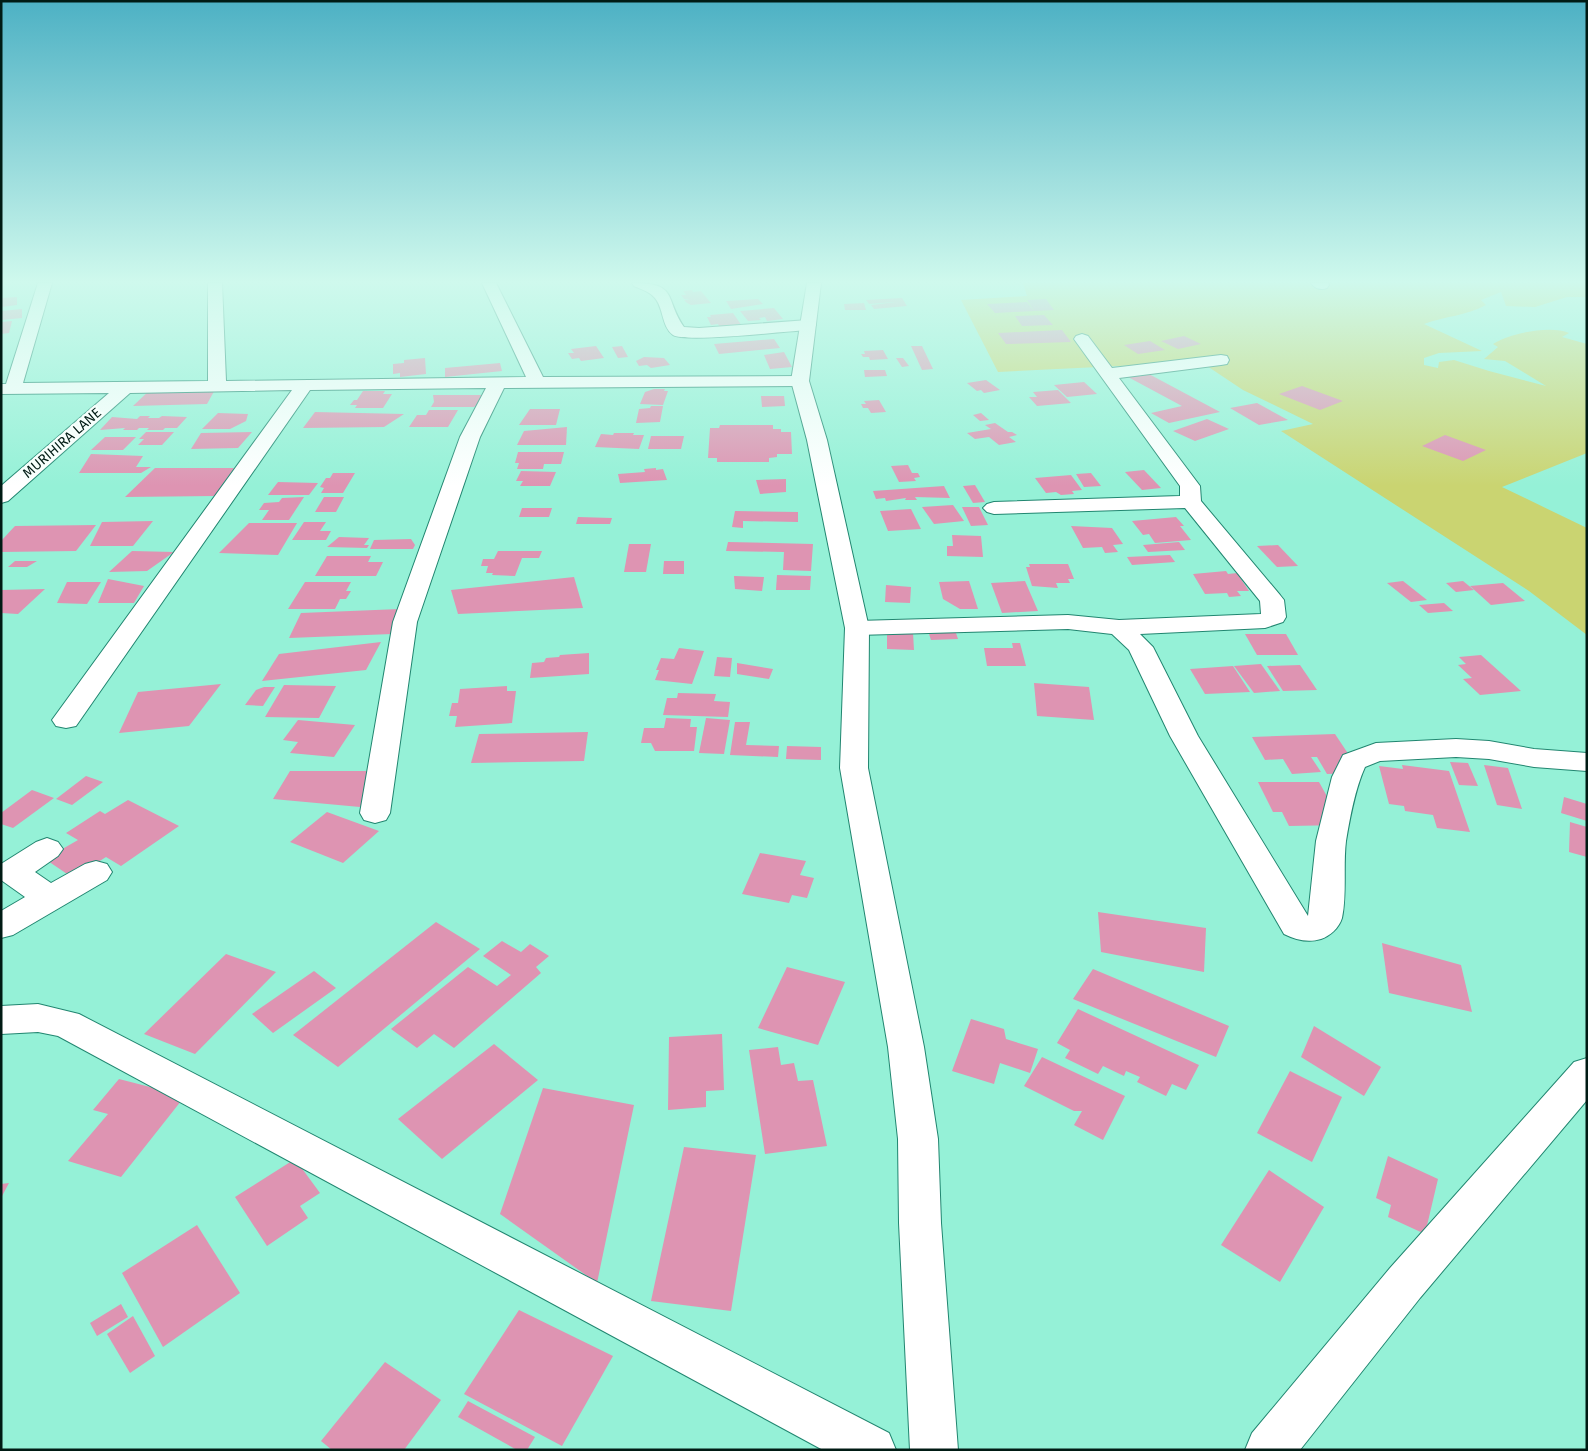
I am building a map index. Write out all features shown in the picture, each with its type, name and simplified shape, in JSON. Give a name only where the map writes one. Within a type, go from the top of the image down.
[{"type":"street","points":[[20,351],[7,389],[124,389],[498,382],[800,382]]},
{"type":"street","points":[[216,351],[217,386]]},
{"type":"street","points":[[522,351],[537,382]]},
{"type":"street","points":[[804,351],[800,382],[817,440],[857,628],[854,768],[906,1047],[918,1139],[921,1233],[934,1450]]},
{"type":"street","points":[[857,628],[1068,622],[1119,627],[1265,621],[1274,617],[1272,600],[1192,502],[1190,486],[1091,351]]},
{"type":"street","points":[[1107,374],[1221,360]]},
{"type":"street","points":[[375,813],[405,622],[470,437],[484,406],[498,382]]},
{"type":"street","points":[[66,720],[304,386]]},
{"type":"street","name":"MURIHIRA LANE","points":[[1,497],[124,389]]},
{"type":"street","points":[[994,508],[1192,502]]},
{"type":"street","points":[[1119,627],[1140,646],[1184,736],[1296,925],[1302,928],[1312,930],[1325,919],[1331,841],[1346,777],[1353,761],[1376,752],[1456,748],[1489,750],[1534,758],[1587,762]]},
{"type":"street","points":[[47,849],[12,872],[50,898]]},
{"type":"street","points":[[1,926],[96,872]]},
{"type":"street","points":[[1,1020],[38,1018],[66,1024],[872,1450]]},
{"type":"street","points":[[1269,1450],[1405,1283],[1587,1072]]},
{"type":"green space","points":[[987,351],[1481,351],[1439,353],[1424,358],[1424,365],[1438,368],[1439,362],[1454,360],[1546,386],[1505,361],[1484,359],[1494,351],[1587,351],[1587,453],[1502,487],[1587,528],[1587,635],[1529,591],[1281,431],[1313,424],[1243,390],[1201,362],[998,372]]},
{"type":"building","points":[[572,351],[599,351],[604,358],[581,361],[579,358],[572,359],[568,353],[574,353]]},
{"type":"building","points":[[614,351],[625,351],[628,357],[618,358]]},
{"type":"building","points":[[717,351],[752,351],[719,354]]},
{"type":"building","points":[[864,351],[883,351],[888,359],[870,360],[869,357],[863,357],[861,354],[865,354]]},
{"type":"building","points":[[913,351],[924,351],[933,369],[922,370]]},
{"type":"building","points":[[1133,351],[1160,351],[1138,354]]},
{"type":"building","points":[[784,352],[792,367],[770,369],[764,355]]},
{"type":"building","points":[[644,357],[664,358],[670,365],[651,368],[647,365],[639,366],[636,361]]},
{"type":"building","points":[[425,358],[426,374],[400,377],[400,373],[393,374],[393,364],[404,363],[404,360]]},
{"type":"building","points":[[896,358],[903,358],[909,366],[902,367]]},
{"type":"building","points":[[500,363],[502,371],[445,377],[445,368]]},
{"type":"building","points":[[864,370],[885,370],[887,376],[865,377]]},
{"type":"building","points":[[1147,373],[1220,412],[1169,423],[1151,413],[1182,406],[1128,377]]},
{"type":"building","points":[[986,380],[1000,390],[984,393],[981,390],[977,391],[967,383]]},
{"type":"building","points":[[1084,382],[1097,394],[1067,397],[1054,385]]},
{"type":"building","points":[[217,386],[207,404],[133,406],[152,388]]},
{"type":"building","points":[[1302,386],[1343,401],[1320,410],[1279,394]]},
{"type":"building","points":[[654,389],[665,389],[664,391],[668,391],[663,405],[640,404],[645,392]]},
{"type":"building","points":[[1058,390],[1071,403],[1037,406],[1029,397],[1037,397],[1033,392]]},
{"type":"building","points":[[363,391],[385,391],[383,394],[392,394],[383,408],[355,408],[357,405],[350,405],[354,400],[357,400]]},
{"type":"building","points":[[433,395],[481,395],[483,400],[474,407],[431,407],[434,402]]},
{"type":"building","points":[[761,396],[784,396],[785,406],[762,407]]},
{"type":"building","points":[[879,400],[886,412],[871,413],[868,408],[863,408],[861,404],[866,404],[864,401]]},
{"type":"building","points":[[1257,403],[1288,420],[1259,425],[1230,408]]},
{"type":"building","points":[[651,406],[663,406],[660,422],[636,423],[639,409],[650,408]]},
{"type":"building","points":[[530,409],[560,409],[556,425],[519,425]]},
{"type":"building","points":[[429,410],[458,410],[448,427],[409,427],[417,415],[426,415]]},
{"type":"building","points":[[315,412],[404,414],[384,427],[303,428]]},
{"type":"building","points":[[218,413],[248,414],[246,421],[230,429],[202,429]]},
{"type":"building","points":[[981,413],[989,420],[980,421],[973,415]]},
{"type":"building","points":[[140,416],[150,416],[148,418],[159,418],[162,416],[187,417],[177,428],[165,428],[163,430],[139,428],[137,430],[123,430],[125,428],[100,430],[112,417],[137,419]]},
{"type":"building","points":[[1207,419],[1229,429],[1195,441],[1173,431]]},
{"type":"building","points":[[995,423],[1008,432],[1017,435],[1009,437],[1016,442],[999,445],[989,437],[975,439],[967,433],[991,429],[985,425]]},
{"type":"building","points":[[720,425],[773,425],[773,429],[781,429],[781,432],[791,432],[792,454],[777,454],[777,457],[769,458],[769,462],[717,462],[717,458],[708,458],[710,428],[719,428]]},
{"type":"building","points":[[567,427],[566,445],[517,445],[524,431]]},
{"type":"building","points":[[146,432],[174,432],[162,445],[138,445],[144,439],[139,439]]},
{"type":"building","points":[[252,432],[238,448],[191,449],[201,433]]},
{"type":"building","points":[[614,433],[644,435],[639,449],[595,447],[601,434],[613,435]]},
{"type":"building","points":[[1445,435],[1486,450],[1463,461],[1422,446]]},
{"type":"building","points":[[651,436],[684,436],[681,449],[648,449]]},
{"type":"building","points":[[105,437],[136,437],[123,450],[91,450]]},
{"type":"building","points":[[518,452],[564,452],[561,464],[544,464],[543,469],[517,469],[519,463],[515,463]]},
{"type":"building","points":[[91,454],[143,456],[136,467],[151,467],[141,473],[79,473]]},
{"type":"building","points":[[908,465],[912,473],[918,473],[920,477],[914,478],[916,481],[899,482],[891,466]]},
{"type":"building","points":[[155,468],[237,468],[215,496],[125,497]]},
{"type":"building","points":[[656,468],[656,470],[663,469],[667,480],[620,483],[618,474],[645,472],[644,469]]},
{"type":"building","points":[[1144,470],[1161,488],[1142,490],[1125,472]]},
{"type":"building","points":[[521,471],[556,472],[550,486],[520,486],[523,481],[516,481]]},
{"type":"building","points":[[333,473],[355,473],[343,493],[321,493],[324,488],[320,487],[326,478],[330,478]]},
{"type":"building","points":[[1091,473],[1101,486],[1084,487],[1076,474]]},
{"type":"building","points":[[1071,475],[1082,490],[1072,491],[1074,494],[1046,493],[1035,478]]},
{"type":"building","points":[[786,479],[786,492],[760,494],[756,480]]},
{"type":"building","points":[[278,482],[318,483],[309,495],[268,495]]},
{"type":"building","points":[[975,485],[985,502],[973,503],[963,486]]},
{"type":"building","points":[[944,486],[950,498],[915,497],[917,500],[905,500],[906,498],[886,501],[885,498],[876,499],[873,491]]},
{"type":"building","points":[[304,497],[289,520],[262,520],[269,510],[259,510],[264,503],[279,502],[282,498]]},
{"type":"building","points":[[324,497],[344,497],[336,512],[315,512]]},
{"type":"building","points":[[953,505],[964,521],[934,524],[922,507]]},
{"type":"building","points":[[962,507],[979,507],[988,525],[971,526]]},
{"type":"building","points":[[522,508],[552,508],[549,517],[519,517]]},
{"type":"building","points":[[911,509],[921,529],[888,531],[880,511]]},
{"type":"building","points":[[735,511],[798,512],[798,522],[743,521],[743,528],[732,527]]},
{"type":"building","points":[[578,517],[612,518],[610,524],[576,524]]},
{"type":"building","points":[[1176,517],[1184,526],[1180,526],[1191,540],[1155,543],[1149,534],[1143,535],[1132,521]]},
{"type":"building","points":[[153,521],[133,546],[90,546],[102,522]]},
{"type":"building","points":[[304,522],[326,522],[320,531],[331,531],[326,540],[292,540]]},
{"type":"building","points":[[249,523],[297,523],[278,555],[219,553]]},
{"type":"building","points":[[96,525],[76,551],[1,552],[1,541],[15,526]]},
{"type":"building","points":[[1071,526],[1112,528],[1123,544],[1113,545],[1118,552],[1105,553],[1102,547],[1083,548]]},
{"type":"building","points":[[952,535],[981,536],[983,557],[947,556],[947,546],[953,546]]},
{"type":"building","points":[[339,537],[369,538],[364,545],[369,545],[367,548],[327,547]]},
{"type":"building","points":[[411,539],[415,545],[413,549],[370,549],[374,540]]},
{"type":"building","points":[[728,542],[813,544],[811,571],[783,570],[784,552],[726,551]]},
{"type":"building","points":[[1179,542],[1185,550],[1148,552],[1143,545]]},
{"type":"building","points":[[629,544],[651,544],[646,572],[624,572]]},
{"type":"building","points":[[1278,545],[1298,566],[1277,567],[1257,546]]},
{"type":"building","points":[[132,551],[174,552],[147,571],[109,572]]},
{"type":"building","points":[[498,551],[542,551],[539,558],[522,558],[515,576],[486,573],[488,566],[481,566],[483,559],[494,559]]},
{"type":"building","points":[[1170,555],[1175,562],[1132,565],[1127,557]]},
{"type":"building","points":[[327,556],[371,556],[368,562],[383,562],[376,576],[315,576]]},
{"type":"building","points":[[15,561],[37,561],[27,567],[8,567]]},
{"type":"building","points":[[664,561],[684,561],[684,574],[663,574]]},
{"type":"building","points":[[1029,564],[1068,564],[1074,579],[1068,579],[1070,583],[1056,583],[1058,588],[1032,586],[1026,567],[1030,567]]},
{"type":"building","points":[[1226,571],[1228,574],[1237,573],[1249,591],[1237,591],[1241,596],[1229,597],[1227,593],[1205,594],[1193,574]]},
{"type":"building","points":[[777,575],[811,576],[810,590],[776,590]]},
{"type":"building","points":[[734,576],[764,577],[762,591],[735,589]]},
{"type":"building","points":[[574,577],[583,608],[458,614],[451,590]]},
{"type":"building","points":[[108,579],[144,586],[134,603],[98,603]]},
{"type":"building","points":[[969,581],[978,609],[960,609],[943,599],[939,582]]},
{"type":"building","points":[[1025,581],[1038,611],[1002,613],[991,583]]},
{"type":"building","points":[[1403,581],[1427,600],[1411,602],[1387,583]]},
{"type":"building","points":[[1463,581],[1474,590],[1456,592],[1446,583]]},
{"type":"building","points":[[67,582],[101,582],[87,604],[57,603]]},
{"type":"building","points":[[305,582],[351,582],[346,591],[351,591],[346,599],[340,599],[335,609],[288,609]]},
{"type":"building","points":[[1503,583],[1525,601],[1491,605],[1470,586]]},
{"type":"building","points":[[886,585],[911,587],[910,603],[885,602]]},
{"type":"building","points":[[45,589],[18,614],[1,613],[1,590]]},
{"type":"building","points":[[1444,603],[1453,611],[1428,613],[1419,605]]},
{"type":"building","points":[[400,609],[392,634],[289,638],[301,613]]},
{"type":"building","points":[[955,630],[958,639],[931,640],[928,631]]},
{"type":"building","points":[[887,632],[913,633],[914,650],[887,649]]},
{"type":"building","points":[[1245,634],[1286,634],[1298,655],[1257,655]]},
{"type":"building","points":[[381,642],[366,670],[262,681],[279,654]]},
{"type":"building","points":[[1012,643],[1020,643],[1026,666],[987,666],[984,648],[1013,648]]},
{"type":"building","points":[[679,648],[704,651],[692,684],[655,680],[659,670],[656,670],[661,658],[674,659]]},
{"type":"building","points":[[589,653],[589,674],[530,678],[532,663],[544,662],[546,658],[559,657],[560,655]]},
{"type":"building","points":[[1481,655],[1521,691],[1480,695],[1463,679],[1472,678],[1458,665],[1466,664],[1459,657]]},
{"type":"building","points":[[717,657],[732,658],[730,677],[714,676]]},
{"type":"building","points":[[737,663],[773,669],[769,679],[737,674]]},
{"type":"building","points":[[1261,664],[1280,691],[1254,693],[1234,666]]},
{"type":"building","points":[[1300,665],[1317,690],[1283,691],[1267,666]]},
{"type":"building","points":[[1233,666],[1250,692],[1205,694],[1190,669]]},
{"type":"building","points":[[1034,683],[1089,687],[1094,720],[1037,716]]},
{"type":"building","points":[[221,684],[189,726],[119,733],[138,692]]},
{"type":"building","points":[[284,685],[336,686],[319,718],[265,717]]},
{"type":"building","points":[[507,686],[507,691],[516,691],[512,723],[455,727],[457,716],[449,716],[452,703],[458,703],[460,689]]},
{"type":"building","points":[[264,687],[275,687],[263,706],[245,705],[256,690]]},
{"type":"building","points":[[678,693],[716,694],[714,701],[730,702],[728,717],[663,715],[667,698],[677,698]]},
{"type":"building","points":[[666,718],[691,719],[690,727],[697,727],[694,751],[655,751],[651,743],[641,743],[644,728],[664,728]]},
{"type":"building","points":[[706,718],[730,720],[724,754],[699,753]]},
{"type":"building","points":[[298,720],[355,725],[334,757],[290,753],[298,742],[283,740]]},
{"type":"building","points":[[735,722],[750,722],[746,745],[779,746],[778,757],[730,755]]},
{"type":"building","points":[[588,732],[584,761],[471,763],[479,734]]},
{"type":"building","points":[[1335,734],[1361,773],[1327,774],[1317,757],[1311,757],[1321,772],[1292,774],[1283,759],[1265,760],[1252,737]]},
{"type":"building","points":[[787,746],[821,747],[821,760],[786,759]]},
{"type":"building","points":[[1450,762],[1468,763],[1478,786],[1459,785]]},
{"type":"building","points":[[1402,765],[1449,771],[1470,832],[1437,828],[1433,815],[1405,811],[1404,806],[1389,804],[1379,766],[1403,769]]},
{"type":"building","points":[[1484,765],[1508,768],[1522,809],[1497,805]]},
{"type":"building","points":[[290,771],[376,771],[360,807],[273,799]]},
{"type":"building","points":[[86,776],[103,782],[72,805],[56,799]]},
{"type":"building","points":[[1258,782],[1319,782],[1343,825],[1289,826],[1282,812],[1273,812]]},
{"type":"building","points":[[32,790],[54,798],[13,828],[1,824],[1,813]]},
{"type":"building","points":[[1564,797],[1587,804],[1587,821],[1561,813]]},
{"type":"building","points":[[128,800],[179,826],[121,866],[106,857],[73,878],[45,859],[78,840],[66,833],[100,811],[105,814]]},
{"type":"building","points":[[327,812],[379,831],[343,863],[290,842]]},
{"type":"building","points":[[1570,822],[1587,827],[1587,857],[1569,852]]},
{"type":"building","points":[[760,853],[806,861],[800,875],[814,878],[807,898],[792,895],[789,903],[742,894]]},
{"type":"building","points":[[1098,912],[1206,928],[1204,972],[1101,952]]},
{"type":"building","points":[[436,922],[480,949],[338,1067],[293,1035]]},
{"type":"building","points":[[502,941],[521,952],[530,944],[549,956],[536,967],[541,973],[454,1048],[434,1034],[417,1048],[391,1029],[468,967],[497,986],[511,975],[483,956]]},
{"type":"building","points":[[1382,943],[1461,965],[1472,1012],[1389,993]]},
{"type":"building","points":[[226,954],[276,972],[195,1054],[144,1034]]},
{"type":"building","points":[[787,967],[845,982],[818,1045],[758,1028]]},
{"type":"building","points":[[1093,969],[1229,1026],[1216,1057],[1073,999]]},
{"type":"building","points":[[314,971],[336,988],[273,1033],[252,1014]]},
{"type":"building","points":[[1078,1009],[1199,1065],[1186,1090],[1172,1084],[1166,1096],[1137,1082],[1140,1077],[1126,1071],[1124,1076],[1103,1066],[1098,1074],[1065,1058],[1070,1050],[1057,1043]]},
{"type":"building","points":[[971,1019],[1004,1029],[1006,1039],[1038,1049],[1030,1073],[1000,1063],[994,1084],[952,1071]]},
{"type":"building","points":[[1314,1026],[1381,1067],[1364,1096],[1301,1057]]},
{"type":"building","points":[[722,1034],[724,1090],[706,1091],[706,1107],[668,1110],[669,1037]]},
{"type":"building","points":[[494,1044],[538,1080],[442,1159],[398,1119]]},
{"type":"building","points":[[778,1047],[781,1065],[794,1063],[798,1081],[813,1080],[827,1146],[765,1154],[749,1050]]},
{"type":"building","points":[[1042,1057],[1125,1096],[1103,1140],[1074,1125],[1082,1111],[1074,1111],[1024,1086]]},
{"type":"building","points":[[1290,1071],[1342,1097],[1312,1162],[1257,1133]]},
{"type":"building","points":[[119,1079],[185,1096],[121,1177],[68,1161],[108,1114],[93,1110]]},
{"type":"building","points":[[543,1088],[634,1105],[597,1283],[500,1214]]},
{"type":"building","points":[[684,1147],[756,1155],[731,1311],[651,1301]]},
{"type":"building","points":[[1388,1156],[1438,1179],[1425,1234],[1388,1217],[1391,1205],[1376,1198]]},
{"type":"building","points":[[295,1159],[320,1193],[300,1206],[308,1218],[267,1246],[235,1197]]},
{"type":"building","points":[[1269,1170],[1324,1207],[1280,1282],[1221,1245]]},
{"type":"building","points":[[9,1183],[1,1198],[1,1184]]},
{"type":"building","points":[[197,1225],[240,1293],[163,1347],[122,1273]]},
{"type":"building","points":[[121,1304],[128,1317],[97,1336],[90,1323]]},
{"type":"building","points":[[519,1310],[613,1356],[562,1446],[464,1394]]},
{"type":"building","points":[[133,1316],[155,1356],[130,1373],[107,1334]]},
{"type":"building","points":[[385,1362],[441,1400],[404,1450],[332,1450],[321,1441]]},
{"type":"building","points":[[468,1401],[535,1437],[527,1450],[517,1450],[458,1417]]}]
